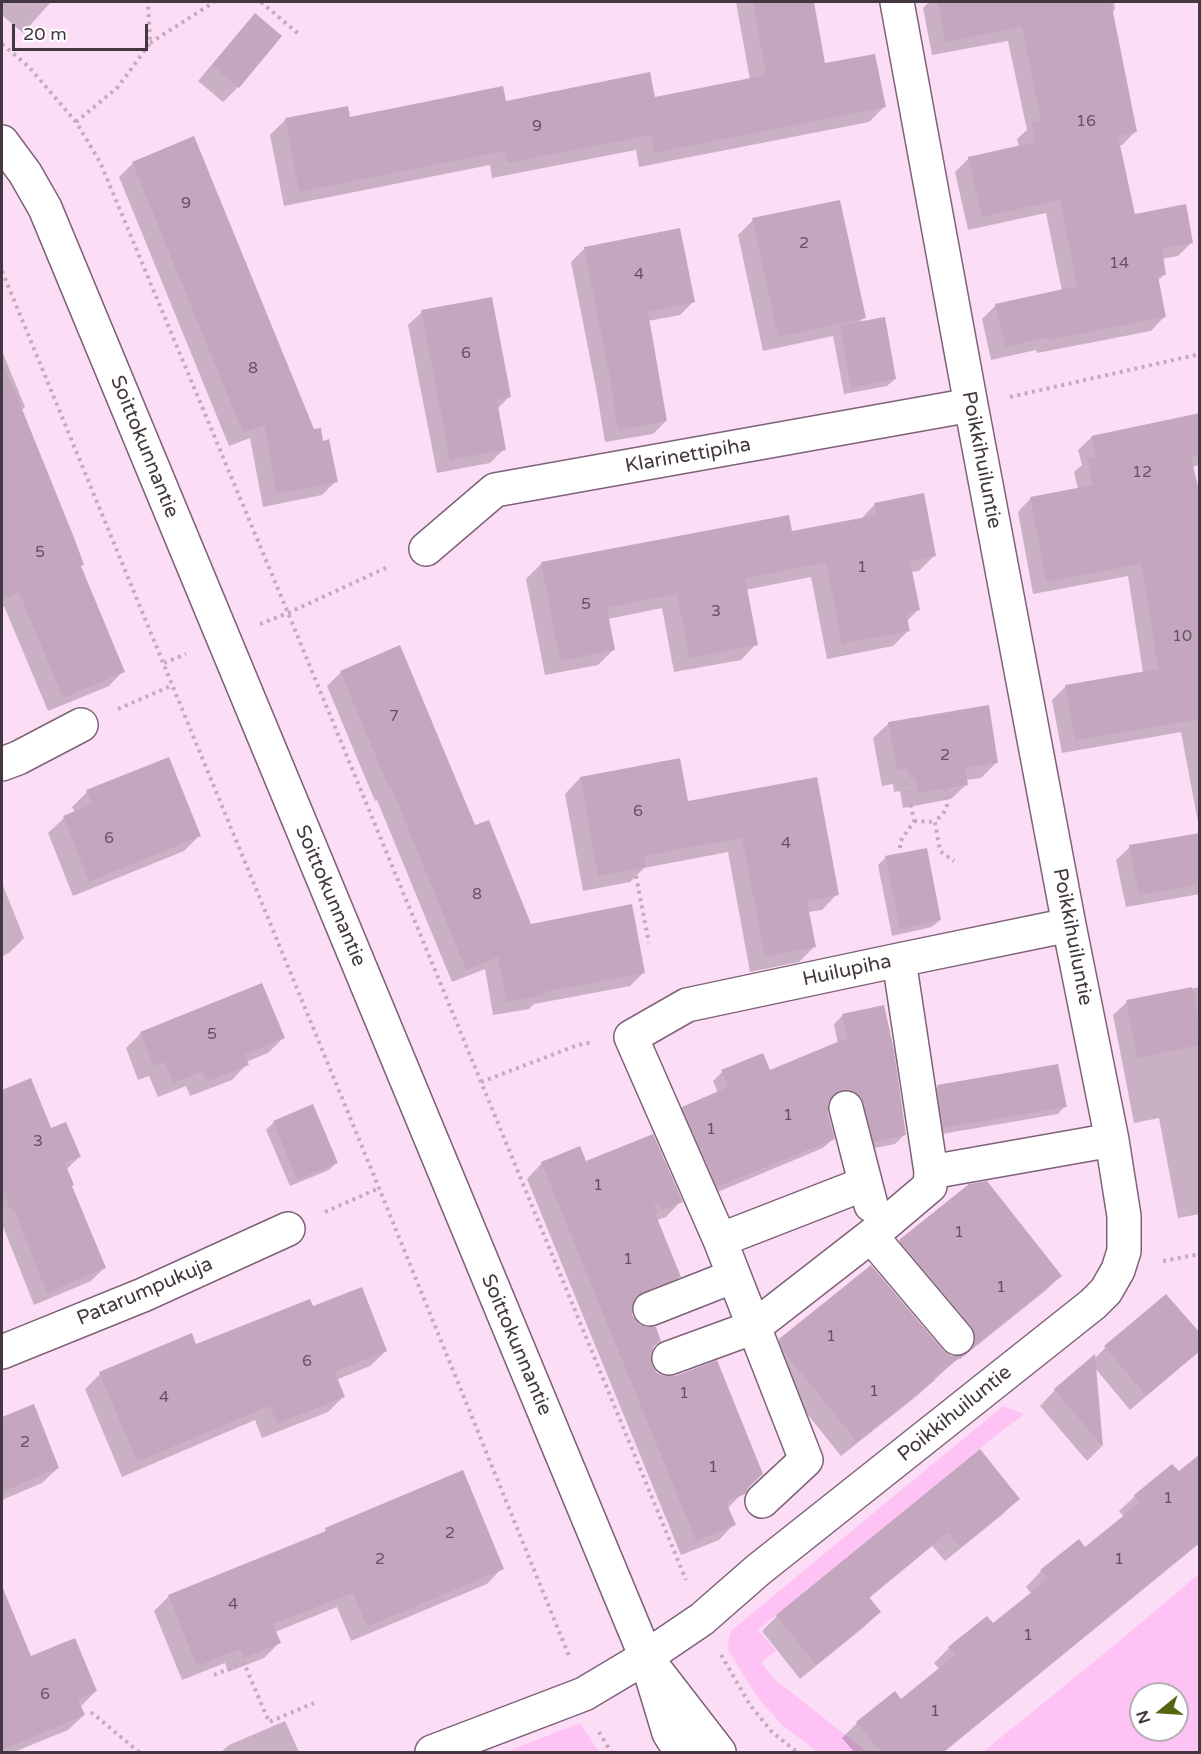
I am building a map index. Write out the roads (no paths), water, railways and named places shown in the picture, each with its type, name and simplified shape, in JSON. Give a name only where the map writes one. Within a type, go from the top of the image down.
[{"type":"street","name":"Poikkihuiluntie","points":[[432,1752],[584,1694],[702,1619],[758,1570],[1093,1304],[1106,1291],[1118,1270],[1124,1251],[1124,1216],[1112,1140],[1069,925],[897,2]]},
{"type":"street","name":"Soittokunnantie","points":[[2,142],[25,173],[45,208],[645,1657],[669,1733],[681,1752]]},
{"type":"street","name":"Klarinettipiha","points":[[426,549],[495,490],[971,405]]},
{"type":"street","points":[[2,764],[81,725]]},
{"type":"street","name":"Huilupiha","points":[[720,1240],[631,1036],[687,1005],[1069,925]]},
{"type":"street","points":[[669,1358],[754,1327],[930,1186],[931,1172],[899,960]]},
{"type":"street","points":[[846,1108],[874,1233],[957,1338]]},
{"type":"street","points":[[931,1172],[1112,1140]]},
{"type":"street","points":[[762,1501],[806,1460],[720,1240],[864,1184]]},
{"type":"street","name":"Patarumpukuja","points":[[2,1352],[143,1295],[288,1229]]},
{"type":"street","points":[[650,1309],[734,1276]]},
{"type":"street","name":"Soittokunnantie","points":[[645,1657],[719,1752]]}]
